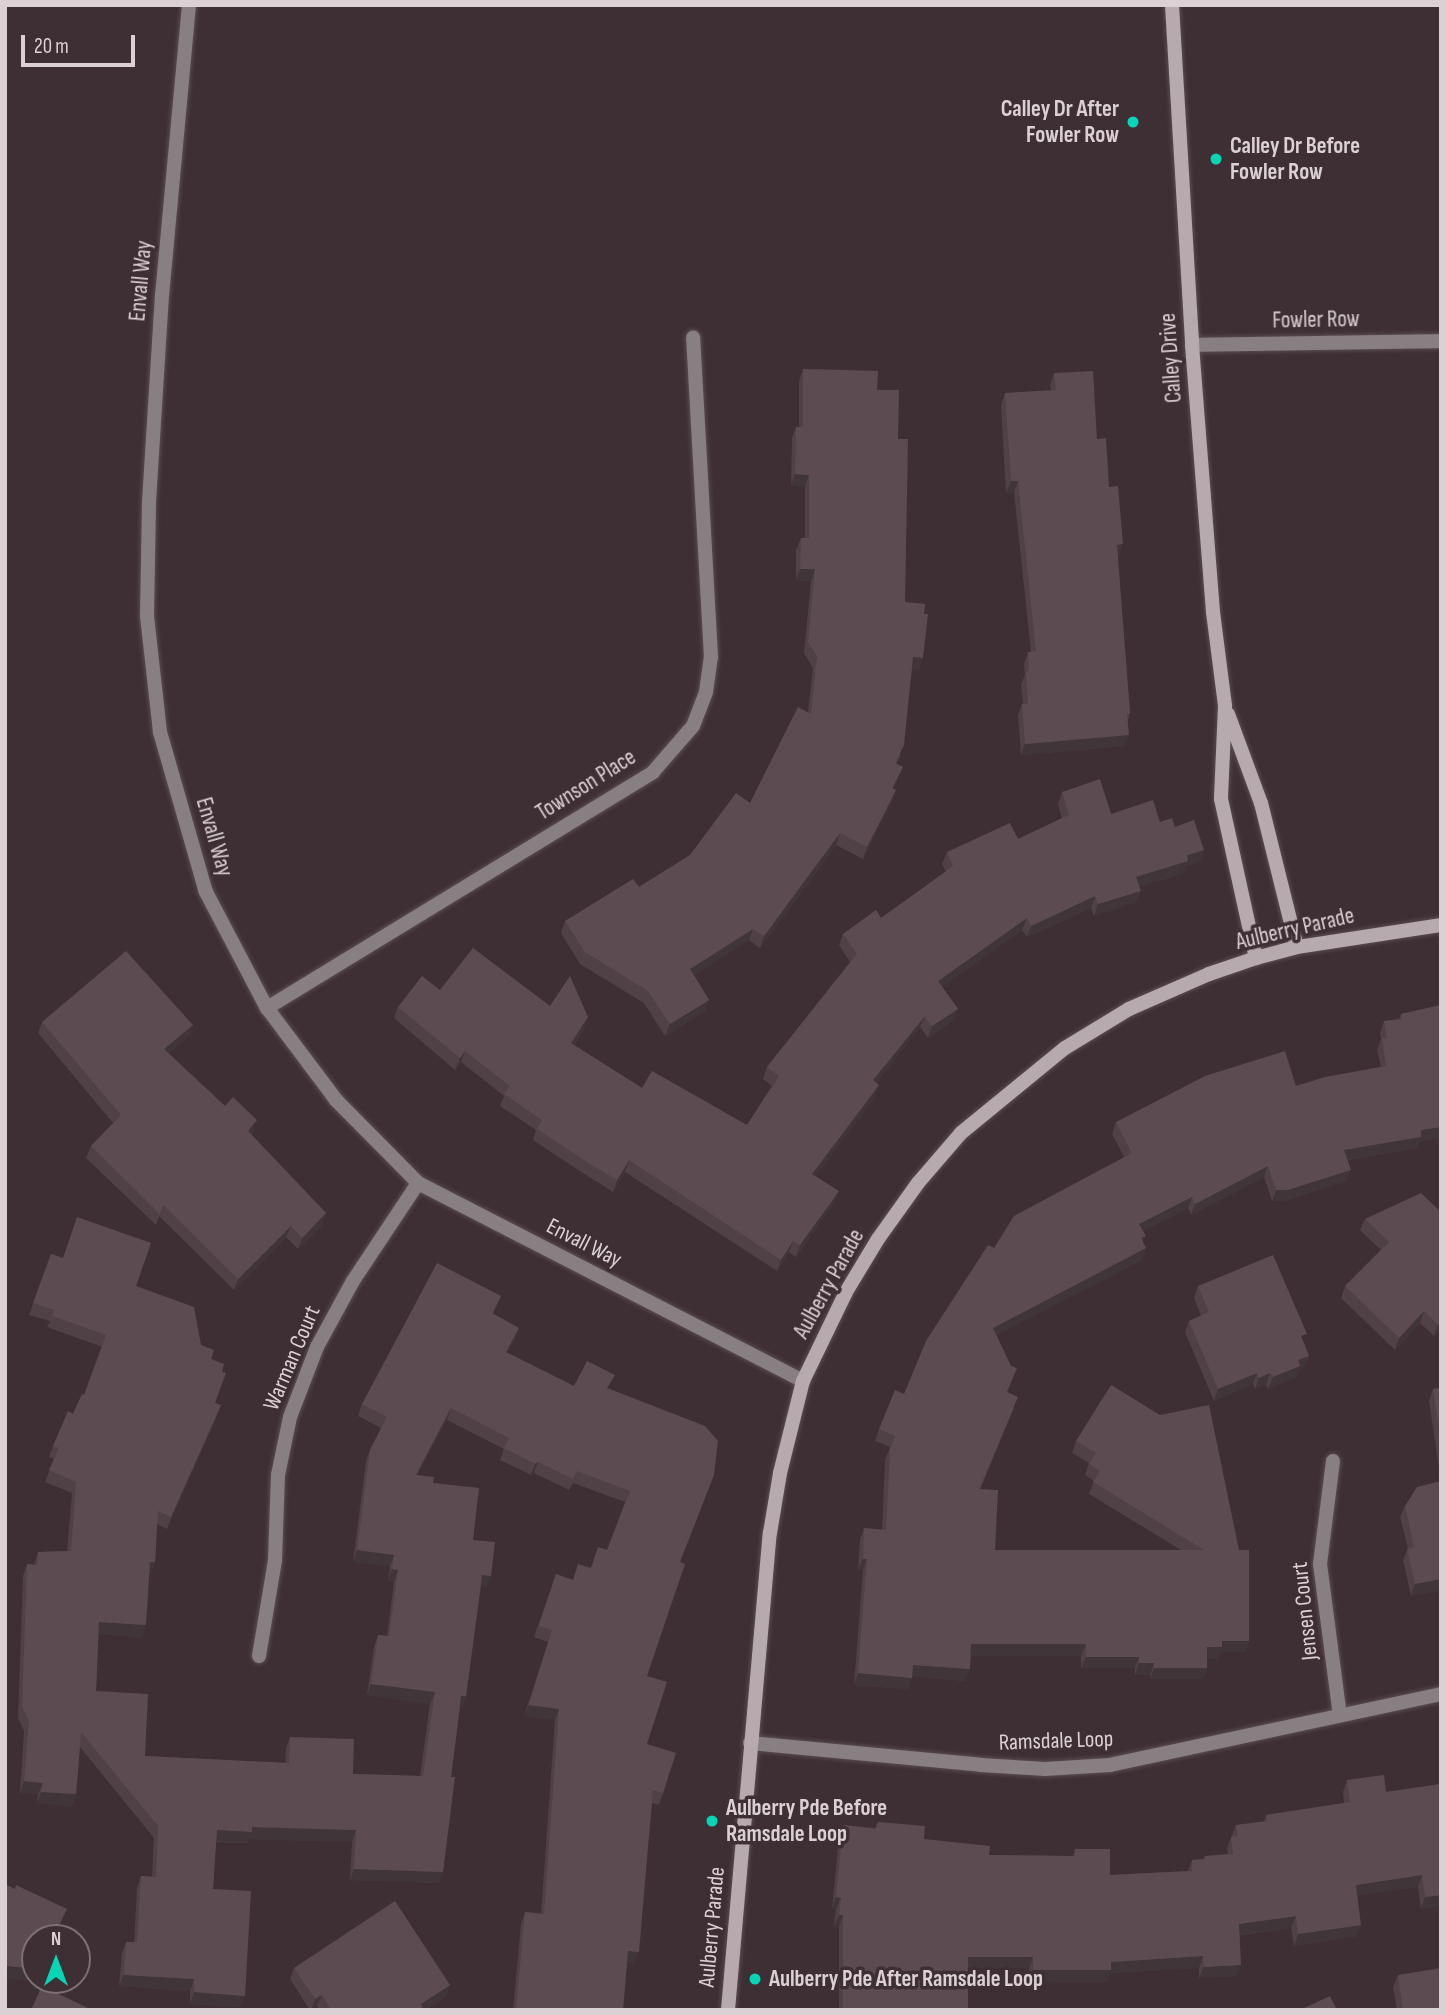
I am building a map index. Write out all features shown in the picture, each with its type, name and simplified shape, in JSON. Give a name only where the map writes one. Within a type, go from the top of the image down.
[{"type":"main road","name":"Calley Drive","points":[[1172,5],[1192,345],[1213,612],[1225,706],[1221,799],[1256,958]]},
{"type":"main road","name":"Calley Drive","points":[[1225,706],[1261,803],[1297,947]]},
{"type":"main road","name":"Aulberry Parade","points":[[728,2010],[770,1533],[791,1420],[803,1381],[846,1292],[878,1239],[918,1183],[961,1133],[1065,1048],[1129,1009],[1209,974],[1256,958],[1297,947],[1441,925]]},
{"type":"street","name":"Envall Way","points":[[189,5],[160,323],[149,502],[147,617],[160,732],[206,892],[267,1008],[336,1100],[418,1183],[803,1381]]},
{"type":"street","name":"Townson Place","points":[[267,1008],[653,772],[693,726],[706,692],[711,657],[693,338]]},
{"type":"street","name":"Fowler Row","points":[[1192,345],[1441,341]]},
{"type":"street","name":"Warman Court","points":[[259,1656],[275,1560],[278,1475],[290,1417],[317,1347],[353,1281],[418,1183]]},
{"type":"street","name":"Jensen Court","points":[[1333,1461],[1320,1564],[1340,1714]]},
{"type":"street","name":"Ramsdale Loop","points":[[750,1743],[1045,1769],[1110,1765],[1441,1694]]},
{"type":"building","points":[[803,369],[878,371],[877,390],[899,390],[898,439],[908,439],[905,602],[925,604],[924,614],[928,614],[923,658],[913,657],[904,745],[895,763],[903,767],[892,788],[896,790],[867,847],[840,833],[764,936],[753,929],[690,969],[709,1000],[670,1024],[648,991],[585,952],[565,921],[633,879],[639,887],[690,855],[736,793],[750,803],[798,707],[811,714],[817,656],[808,642],[815,569],[800,569],[801,538],[809,538],[809,475],[795,474],[796,427],[803,427]]},
{"type":"building","points":[[1093,371],[1097,439],[1106,438],[1109,487],[1118,486],[1123,544],[1117,545],[1130,713],[1127,714],[1129,735],[1025,744],[1022,704],[1028,704],[1028,652],[1036,651],[1018,481],[1011,481],[1005,393],[1056,390],[1054,373]]},
{"type":"building","points":[[1100,779],[1111,814],[1153,800],[1160,822],[1172,818],[1175,827],[1194,820],[1204,850],[1187,855],[1188,861],[1136,877],[1141,891],[1098,904],[1095,896],[1031,926],[1027,918],[938,981],[958,1009],[932,1026],[925,1016],[873,1080],[879,1085],[812,1174],[839,1191],[800,1245],[793,1241],[781,1260],[629,1160],[617,1180],[537,1129],[542,1120],[504,1094],[510,1086],[465,1051],[460,1058],[398,1007],[422,976],[440,990],[473,948],[550,1006],[570,976],[588,1017],[571,1043],[642,1088],[652,1071],[747,1125],[779,1076],[767,1067],[857,954],[843,934],[876,910],[881,918],[953,866],[947,852],[1010,823],[1018,839],[1069,815],[1062,792]]},
{"type":"building","points":[[126,951],[193,1025],[164,1049],[225,1106],[233,1097],[257,1120],[248,1131],[326,1213],[302,1238],[291,1226],[238,1279],[163,1205],[160,1214],[91,1146],[121,1115],[42,1022]]},
{"type":"building","points":[[1441,1005],[1441,1127],[1421,1130],[1421,1137],[1344,1150],[1351,1170],[1288,1190],[1276,1190],[1268,1166],[1195,1204],[1192,1197],[1139,1224],[1146,1236],[1141,1238],[1146,1248],[993,1328],[1011,1366],[1017,1368],[1007,1392],[1018,1397],[979,1489],[998,1490],[995,1550],[1204,1550],[1093,1482],[1100,1471],[1089,1464],[1096,1453],[1076,1441],[1111,1385],[1160,1415],[1209,1405],[1239,1550],[1249,1550],[1249,1641],[1222,1641],[1222,1647],[1207,1647],[1207,1668],[1154,1668],[1154,1663],[1139,1663],[1139,1657],[1086,1657],[1086,1644],[971,1644],[970,1669],[913,1665],[912,1678],[858,1673],[867,1559],[863,1559],[864,1528],[886,1530],[890,1449],[895,1436],[879,1429],[895,1390],[904,1394],[926,1341],[988,1245],[994,1248],[1014,1216],[1132,1153],[1116,1122],[1205,1076],[1285,1051],[1296,1086],[1325,1077],[1386,1066],[1382,1038],[1387,1038],[1384,1021],[1402,1019],[1401,1014]]},
{"type":"building","points":[[1421,1193],[1441,1212],[1441,1322],[1438,1325],[1424,1311],[1399,1338],[1345,1286],[1389,1242],[1365,1219]]},
{"type":"building","points":[[77,1217],[151,1243],[136,1286],[194,1307],[201,1345],[214,1350],[211,1359],[224,1364],[222,1372],[226,1373],[215,1403],[221,1405],[171,1517],[158,1511],[155,1562],[150,1562],[146,1625],[99,1622],[96,1691],[148,1694],[145,1756],[289,1763],[290,1737],[354,1739],[353,1774],[423,1776],[435,1692],[371,1684],[378,1635],[389,1636],[398,1570],[392,1569],[394,1555],[357,1550],[370,1450],[387,1417],[362,1404],[437,1263],[501,1296],[492,1313],[519,1328],[506,1352],[574,1386],[587,1361],[615,1375],[607,1388],[705,1426],[718,1441],[714,1475],[680,1562],[685,1564],[647,1676],[667,1682],[647,1744],[676,1753],[663,1793],[653,1790],[639,1952],[628,1951],[623,2010],[516,2010],[525,1912],[544,1914],[559,1709],[529,1705],[552,1630],[539,1626],[556,1574],[573,1580],[578,1564],[591,1568],[598,1547],[607,1550],[630,1491],[577,1471],[573,1479],[538,1462],[535,1464],[504,1448],[509,1438],[451,1408],[416,1475],[434,1477],[433,1483],[479,1488],[473,1540],[495,1542],[491,1576],[482,1575],[466,1696],[461,1696],[451,1777],[455,1777],[443,1872],[354,1869],[356,1830],[252,1827],[252,1832],[217,1830],[213,1889],[251,1891],[245,1996],[194,1992],[194,1979],[124,1975],[126,1942],[137,1942],[141,1876],[156,1877],[158,1826],[81,1732],[76,1794],[41,1792],[43,1783],[24,1781],[29,1720],[22,1706],[27,1564],[37,1565],[38,1552],[71,1551],[76,1482],[49,1470],[59,1448],[53,1446],[68,1411],[73,1414],[82,1394],[84,1395],[106,1335],[52,1316],[54,1310],[33,1303],[51,1254],[63,1258]]},
{"type":"building","points":[[1273,1255],[1307,1334],[1301,1336],[1309,1356],[1298,1360],[1300,1366],[1273,1377],[1270,1373],[1259,1378],[1257,1373],[1218,1389],[1189,1321],[1209,1312],[1198,1286]]},
{"type":"building","points":[[1441,1388],[1441,1441],[1433,1389]]},
{"type":"building","points":[[1441,1481],[1441,1579],[1415,1584],[1407,1549],[1414,1547],[1405,1506],[1417,1487]]},
{"type":"building","points":[[1384,1775],[1386,1792],[1441,1784],[1441,1895],[1425,1897],[1422,1875],[1356,1885],[1361,1925],[1298,1934],[1296,1916],[1239,1924],[1241,1965],[1204,1967],[1203,1956],[1111,1962],[1111,1970],[1033,1970],[1033,1957],[968,1957],[968,2010],[843,2010],[843,1915],[839,1915],[841,1898],[836,1897],[843,1825],[876,1829],[878,1822],[925,1826],[924,1839],[990,1846],[989,1855],[1075,1856],[1075,1849],[1110,1849],[1110,1875],[1192,1871],[1192,1860],[1233,1854],[1231,1837],[1238,1836],[1236,1825],[1267,1821],[1266,1815],[1350,1802],[1347,1780]]},
{"type":"building","points":[[5,1884],[15,1889],[16,1885],[67,1909],[60,1924],[21,1924],[21,1968],[5,1966]]},
{"type":"building","points":[[395,1901],[450,1985],[421,2004],[423,2010],[331,2010],[322,1995],[315,1999],[294,1968]]},
{"type":"building","points":[[1441,1968],[1441,2010],[1403,2010],[1398,1975]]},
{"type":"building","points":[[38,1994],[59,1994],[92,2010],[31,2010]]},
{"type":"building","points":[[1330,1996],[1337,2010],[1300,2010]]},
{"type":"place","name":"Calley Dr After Fowler Row","points":[[1133,122]]},
{"type":"place","name":"Calley Dr Before Fowler Row","points":[[1216,159]]},
{"type":"place","name":"Aulberry Pde Before Ramsdale Loop","points":[[712,1821]]},
{"type":"place","name":"Aulberry Pde After Ramsdale Loop","points":[[755,1979]]}]
